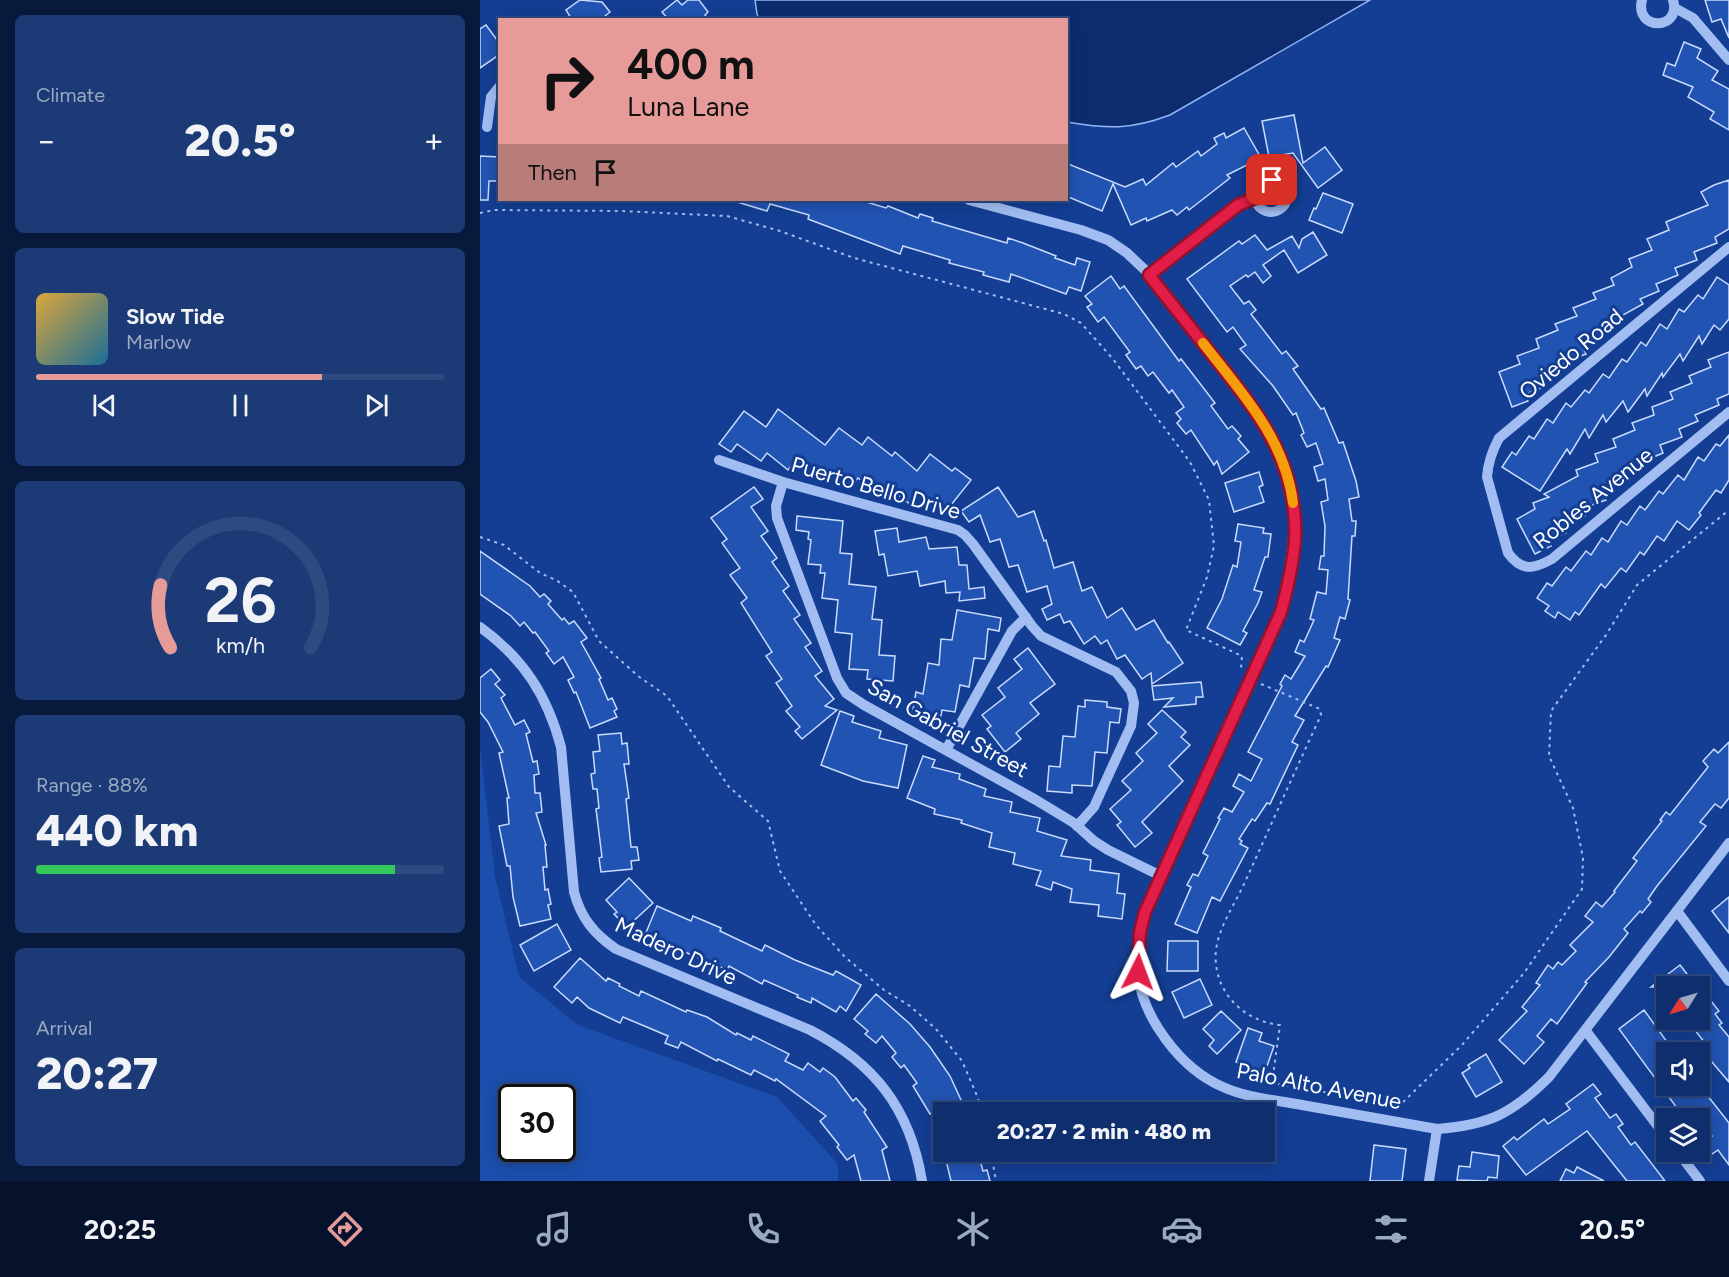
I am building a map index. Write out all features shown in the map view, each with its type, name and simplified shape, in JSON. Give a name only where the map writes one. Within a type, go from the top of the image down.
[{"type":"street","points":[[1642,0],[1643,16],[1657,24],[1667,21],[1674,13],[1674,4]]},
{"type":"street","points":[[1674,4],[1693,18],[1729,60]]},
{"type":"street","points":[[484,126],[491,97],[498,88]]},
{"type":"street","points":[[1149,275],[1238,205],[1255,198]]},
{"type":"street","name":"Palo Alto Avenue","points":[[973,201],[1081,230],[1108,240],[1127,253],[1149,275],[1261,418],[1284,462],[1291,489],[1295,524],[1287,586],[1281,612],[1142,922],[1138,972],[1143,994],[1152,1017],[1180,1058],[1216,1083],[1242,1093],[1437,1129],[1461,1127],[1486,1121],[1510,1111],[1530,1096],[1549,1077],[1729,843]]},
{"type":"street","name":"Oviedo Road","points":[[1498,515],[1487,477],[1492,450],[1499,438],[1729,247]]},
{"type":"street","name":"Robles Avenue","points":[[1498,515],[1508,553],[1515,562],[1528,568],[1538,567],[1552,559],[1729,412]]},
{"type":"street","name":"Puerto Bello Drive","points":[[719,460],[783,482],[958,530],[973,544],[1041,636],[1116,672],[1131,691],[1134,703],[1131,726],[1094,807],[1077,826]]},
{"type":"street","name":"San Gabriel Street","points":[[783,482],[776,506],[777,518],[841,686],[846,693],[1036,800],[1077,826],[1108,850],[1161,876]]},
{"type":"street","points":[[946,750],[1012,631],[1026,617]]},
{"type":"street","name":"Madero Drive","points":[[480,627],[513,655],[528,674],[544,698],[555,725],[561,747],[574,892],[579,909],[588,925],[601,939],[616,949],[810,1030],[836,1044],[860,1061],[877,1079],[906,1127],[922,1181]]},
{"type":"street","points":[[1677,911],[1729,981]]},
{"type":"street","points":[[1586,1030],[1656,1124]]},
{"type":"street","points":[[1429,1181],[1437,1129]]},
{"type":"street","points":[[1686,1162],[1700,1181]]},
{"type":"path","points":[[480,213],[494,210],[621,211],[727,216],[780,231],[854,258],[1064,314],[1081,323],[1113,359],[1190,462],[1209,500],[1214,546],[1206,577],[1186,630],[1242,656],[1241,673],[1251,680],[1320,709],[1321,715],[1224,924],[1216,949],[1220,985],[1232,1001],[1242,1011],[1268,1023],[1280,1025],[1272,1083],[1400,1105],[1462,1046],[1524,974],[1582,889],[1583,858],[1573,808],[1549,756],[1551,711],[1606,635],[1637,585],[1729,510]]},
{"type":"path","points":[[480,537],[504,545],[540,573],[556,580],[573,592],[599,641],[638,676],[667,696],[729,788],[768,821],[780,871],[816,925],[845,957],[884,990],[910,1006],[936,1029],[962,1061],[979,1102]]},
{"type":"path","points":[[993,1162],[996,1181]]},
{"type":"shaded area","points":[[755,0],[1370,0],[1170,115],[1119,127],[1068,122],[1068,18],[759,18]]},
{"type":"shaded area","points":[[480,747],[495,876],[519,977],[578,1025],[777,1097],[838,1164],[838,1181],[480,1181]]},
{"type":"building","points":[[580,0],[602,2],[610,12],[602,18],[571,18],[566,10]]},
{"type":"building","points":[[677,0],[682,5],[688,0],[699,0],[708,12],[705,15],[707,18],[667,18],[662,12]]},
{"type":"building","points":[[1705,0],[1729,0],[1729,38],[1721,19],[1712,22]]},
{"type":"building","points":[[486,25],[498,41],[498,55],[480,68],[480,29]]},
{"type":"building","points":[[1684,42],[1701,49],[1697,58],[1718,71],[1712,80],[1729,89],[1729,130],[1710,119],[1714,112],[1688,97],[1693,87],[1663,75],[1667,63],[1675,66]]},
{"type":"building","points":[[1294,115],[1303,163],[1325,147],[1342,170],[1318,188],[1293,153],[1269,157],[1262,121]]},
{"type":"building","points":[[1244,128],[1261,158],[1227,175],[1230,178],[1189,210],[1187,207],[1177,215],[1172,210],[1131,225],[1113,184],[1102,211],[1068,197],[1068,164],[1125,187],[1143,179],[1146,185],[1173,163],[1176,167],[1198,151],[1201,156],[1217,144],[1214,138],[1224,133],[1226,138]]},
{"type":"building","points":[[480,156],[498,157],[498,181],[489,181],[488,200],[480,200]]},
{"type":"building","points":[[1729,180],[1729,229],[1715,237],[1717,243],[1694,252],[1697,260],[1675,268],[1678,275],[1656,284],[1659,291],[1640,299],[1643,304],[1621,316],[1623,322],[1599,331],[1602,339],[1583,347],[1586,354],[1564,362],[1566,369],[1543,378],[1546,386],[1526,394],[1528,401],[1512,407],[1499,372],[1520,364],[1517,356],[1539,348],[1536,339],[1558,330],[1555,324],[1577,316],[1573,308],[1596,299],[1593,293],[1614,285],[1611,278],[1632,267],[1629,259],[1652,250],[1647,239],[1669,230],[1666,222],[1708,205],[1701,192]]},
{"type":"building","points":[[1323,193],[1353,204],[1342,233],[1309,220]]},
{"type":"building","points":[[863,201],[886,208],[888,206],[918,218],[920,214],[933,218],[932,221],[1007,243],[1008,238],[1075,265],[1077,258],[1090,262],[1081,291],[1069,287],[1066,294],[1011,274],[1009,282],[983,275],[984,272],[949,263],[950,260],[903,246],[900,254],[808,219],[809,215],[770,204],[767,211],[737,202]]},
{"type":"building","points":[[1313,232],[1327,255],[1298,273],[1284,250],[1263,265],[1271,276],[1263,283],[1255,272],[1230,286],[1244,304],[1249,301],[1256,310],[1251,314],[1282,354],[1286,351],[1298,366],[1293,369],[1321,409],[1324,408],[1339,443],[1343,442],[1359,497],[1349,499],[1352,521],[1356,521],[1355,536],[1352,536],[1348,599],[1350,600],[1345,619],[1340,617],[1334,638],[1340,640],[1328,667],[1326,666],[1295,716],[1304,720],[1292,742],[1298,745],[1270,804],[1267,803],[1255,821],[1252,819],[1239,839],[1242,841],[1240,844],[1248,848],[1220,901],[1212,897],[1197,933],[1175,924],[1191,887],[1187,885],[1193,874],[1198,876],[1208,856],[1203,853],[1224,808],[1232,812],[1244,792],[1233,786],[1239,774],[1251,781],[1262,759],[1248,752],[1282,686],[1280,684],[1285,675],[1291,679],[1305,656],[1295,652],[1300,640],[1304,642],[1314,620],[1310,619],[1317,592],[1326,594],[1328,570],[1319,569],[1321,556],[1324,556],[1325,526],[1321,502],[1328,500],[1325,479],[1318,481],[1314,467],[1323,464],[1316,443],[1307,447],[1301,435],[1304,433],[1296,413],[1293,415],[1273,386],[1240,349],[1246,345],[1233,327],[1227,332],[1187,279],[1239,241],[1242,244],[1255,235],[1267,250],[1292,236],[1299,248],[1302,239]]},
{"type":"building","points":[[1111,276],[1120,289],[1124,286],[1179,361],[1181,359],[1215,403],[1211,406],[1228,429],[1232,426],[1241,436],[1238,439],[1249,452],[1222,474],[1217,461],[1214,465],[1191,430],[1186,434],[1177,423],[1181,419],[1176,413],[1184,407],[1172,390],[1169,393],[1153,372],[1148,376],[1141,366],[1136,369],[1126,355],[1130,352],[1104,317],[1098,322],[1087,307],[1092,304],[1085,296]]},
{"type":"building","points":[[1717,277],[1729,285],[1729,319],[1720,330],[1714,325],[1702,344],[1699,336],[1683,361],[1680,354],[1663,377],[1662,373],[1647,396],[1645,389],[1628,412],[1623,401],[1606,422],[1603,415],[1589,438],[1585,429],[1570,454],[1567,449],[1540,491],[1502,467],[1512,452],[1516,455],[1529,436],[1534,439],[1547,419],[1553,423],[1566,403],[1571,407],[1585,390],[1589,393],[1603,374],[1609,378],[1622,359],[1627,362],[1641,342],[1646,346],[1660,324],[1667,329],[1679,309],[1684,312],[1698,295],[1703,299]]},
{"type":"building","points":[[1729,352],[1729,394],[1717,399],[1719,405],[1695,415],[1698,421],[1679,429],[1682,437],[1660,445],[1663,453],[1639,463],[1642,469],[1620,478],[1622,485],[1603,492],[1606,500],[1581,509],[1585,516],[1563,527],[1566,533],[1547,540],[1551,546],[1535,554],[1517,519],[1535,509],[1533,503],[1549,497],[1544,494],[1578,476],[1576,470],[1598,462],[1595,454],[1616,447],[1613,439],[1635,430],[1632,423],[1654,415],[1652,407],[1673,399],[1670,392],[1692,383],[1689,376],[1711,367],[1708,360]]},
{"type":"building","points":[[778,409],[825,445],[839,428],[862,445],[868,437],[892,456],[895,452],[917,471],[930,454],[952,471],[955,468],[971,480],[943,515],[918,495],[911,505],[887,486],[880,495],[858,478],[850,487],[827,469],[821,478],[796,460],[788,470],[767,453],[761,461],[737,444],[731,452],[719,444],[744,411],[766,427]]},
{"type":"building","points":[[1729,435],[1729,480],[1721,493],[1716,490],[1689,530],[1677,521],[1664,541],[1657,536],[1644,555],[1640,552],[1626,572],[1621,568],[1605,588],[1601,584],[1579,615],[1575,612],[1570,620],[1558,612],[1555,618],[1545,611],[1549,606],[1537,598],[1547,583],[1552,586],[1566,567],[1571,571],[1586,551],[1591,555],[1602,538],[1608,542],[1621,521],[1627,525],[1640,506],[1645,510],[1659,491],[1663,494],[1678,475],[1684,480],[1698,457],[1704,461],[1716,444],[1720,446]]},
{"type":"building","points":[[1259,472],[1263,485],[1259,487],[1264,502],[1234,512],[1225,483]]},
{"type":"building","points":[[754,487],[763,499],[751,507],[768,531],[761,536],[777,558],[772,562],[789,586],[783,591],[800,615],[794,619],[811,643],[805,647],[822,671],[815,676],[834,699],[825,706],[837,710],[802,739],[795,731],[800,727],[786,711],[792,706],[776,683],[782,679],[766,656],[772,652],[741,603],[747,598],[730,575],[740,568],[722,543],[727,539],[711,518]]},
{"type":"building","points":[[998,487],[1018,517],[1034,511],[1054,568],[1073,562],[1082,591],[1092,587],[1107,618],[1122,608],[1136,630],[1154,620],[1183,663],[1152,684],[1151,673],[1142,679],[1125,655],[1117,659],[1107,640],[1101,644],[1095,636],[1084,644],[1070,621],[1064,623],[1060,614],[1047,620],[1042,609],[1052,604],[1047,586],[1027,592],[1018,565],[1009,567],[1000,539],[990,542],[980,515],[969,522],[961,511]]},
{"type":"building","points":[[797,516],[843,521],[840,553],[852,554],[849,584],[876,587],[872,619],[882,620],[879,655],[895,656],[893,681],[867,679],[868,670],[849,669],[852,634],[835,632],[838,600],[822,598],[825,573],[820,573],[821,565],[808,564],[811,540],[808,539],[809,532],[796,530]]},
{"type":"building","points":[[1238,524],[1264,528],[1263,533],[1271,534],[1268,557],[1265,557],[1254,590],[1262,592],[1243,631],[1247,633],[1240,645],[1207,628],[1222,599],[1233,565],[1237,567],[1241,542],[1235,541]]},
{"type":"building","points":[[897,528],[899,542],[926,537],[929,549],[957,547],[959,565],[967,565],[969,589],[984,587],[985,598],[959,601],[960,592],[946,593],[945,581],[920,586],[917,571],[888,576],[884,554],[879,555],[875,531]]},
{"type":"building","points":[[480,551],[530,586],[540,597],[544,594],[551,601],[548,604],[562,620],[564,618],[569,624],[574,621],[587,638],[581,642],[601,678],[599,679],[608,700],[612,698],[617,709],[614,711],[617,717],[590,728],[576,692],[574,693],[568,680],[574,677],[563,657],[554,664],[546,653],[549,651],[535,632],[533,633],[524,622],[520,626],[511,616],[480,594]]},
{"type":"building","points":[[957,610],[1001,618],[999,631],[988,629],[985,659],[974,658],[969,687],[960,685],[955,712],[942,710],[940,720],[912,715],[916,692],[923,694],[928,663],[939,665],[941,639],[952,640]]},
{"type":"building","points":[[1028,648],[1055,684],[1030,703],[1039,714],[1016,733],[1021,739],[1005,752],[987,729],[991,726],[982,715],[1005,697],[998,688],[1022,669],[1014,659]]},
{"type":"building","points":[[491,669],[500,680],[495,684],[505,695],[501,698],[515,725],[524,720],[530,732],[526,734],[533,762],[537,761],[539,774],[534,775],[535,793],[540,793],[542,812],[536,813],[546,845],[547,867],[543,867],[545,890],[548,889],[551,904],[548,905],[551,919],[520,926],[513,897],[510,866],[507,866],[499,826],[509,824],[507,798],[509,798],[499,753],[503,752],[488,722],[480,712],[480,678]]},
{"type":"building","points":[[1201,682],[1203,697],[1196,697],[1196,704],[1164,707],[1173,698],[1154,700],[1152,686]]},
{"type":"building","points":[[1085,700],[1107,702],[1107,707],[1121,709],[1119,723],[1110,722],[1107,753],[1095,752],[1092,786],[1072,785],[1072,793],[1047,791],[1049,766],[1060,767],[1063,736],[1075,737],[1078,706],[1085,707]]},
{"type":"building","points":[[1162,710],[1186,732],[1181,737],[1190,745],[1169,766],[1183,781],[1142,822],[1152,833],[1135,847],[1117,825],[1121,822],[1110,809],[1131,790],[1122,781],[1143,761],[1136,753],[1157,733],[1148,724]]},
{"type":"building","points":[[840,711],[854,716],[852,722],[881,731],[879,738],[907,745],[898,788],[863,781],[821,765]]},
{"type":"building","points":[[621,733],[622,744],[627,743],[629,764],[624,764],[629,798],[626,799],[631,847],[637,847],[639,860],[631,861],[632,869],[601,872],[599,858],[602,857],[596,809],[599,808],[597,789],[593,789],[591,774],[595,773],[593,752],[600,751],[598,735]]},
{"type":"building","points":[[1729,742],[1729,798],[1721,808],[1715,804],[1700,822],[1706,826],[1657,886],[1648,899],[1651,902],[1624,929],[1628,933],[1585,982],[1587,983],[1557,1024],[1551,1019],[1537,1036],[1544,1042],[1524,1064],[1499,1040],[1527,1011],[1522,1007],[1540,985],[1536,983],[1548,965],[1553,969],[1558,962],[1562,965],[1576,951],[1570,945],[1593,922],[1585,916],[1596,902],[1602,907],[1615,892],[1637,861],[1633,858],[1662,821],[1660,820],[1666,812],[1670,815],[1708,767],[1703,761],[1714,749],[1718,753]]},
{"type":"building","points":[[923,756],[935,760],[932,767],[960,774],[959,779],[986,789],[984,796],[1012,802],[1010,812],[1040,818],[1037,831],[1067,840],[1061,856],[1091,860],[1090,870],[1119,874],[1117,893],[1125,894],[1122,919],[1098,916],[1099,905],[1070,902],[1072,889],[1053,882],[1051,890],[1036,885],[1041,871],[1013,864],[1015,853],[989,847],[992,833],[961,823],[962,820],[934,814],[935,809],[907,798]]},
{"type":"building","points":[[629,878],[653,903],[627,927],[614,914],[617,912],[606,900]]},
{"type":"building","points":[[1729,897],[1729,933],[1712,911]]},
{"type":"building","points":[[657,906],[691,921],[693,916],[721,928],[720,931],[762,951],[765,945],[833,975],[836,971],[861,985],[846,1011],[840,1006],[836,1012],[812,998],[811,1003],[764,980],[762,984],[729,966],[727,970],[645,935]]},
{"type":"building","points":[[557,924],[571,950],[534,971],[520,945]]},
{"type":"building","points":[[1168,941],[1198,941],[1198,971],[1167,971]]},
{"type":"building","points":[[580,958],[606,981],[608,978],[639,996],[641,991],[686,1012],[687,1010],[707,1017],[736,1035],[737,1033],[751,1040],[753,1036],[789,1054],[785,1061],[803,1070],[808,1063],[820,1072],[823,1068],[835,1077],[853,1101],[856,1098],[866,1110],[864,1112],[887,1147],[882,1150],[890,1181],[861,1181],[854,1155],[847,1160],[837,1147],[839,1145],[820,1121],[826,1116],[776,1079],[775,1081],[754,1070],[751,1075],[718,1059],[717,1061],[681,1042],[678,1048],[665,1043],[668,1036],[623,1017],[620,1023],[589,1008],[577,997],[572,1003],[554,987]]},
{"type":"building","points":[[1680,965],[1688,976],[1666,976]]},
{"type":"building","points":[[1200,979],[1212,1005],[1184,1018],[1172,992]]},
{"type":"building","points":[[876,994],[910,1024],[930,1047],[950,1076],[962,1102],[933,1102],[933,1112],[930,1114],[913,1086],[917,1083],[904,1065],[901,1068],[892,1057],[896,1053],[882,1036],[876,1043],[865,1034],[868,1031],[854,1019]]},
{"type":"building","points":[[1710,1000],[1719,1011],[1715,1014],[1722,1023],[1719,1025],[1729,1037],[1729,1082],[1710,1060],[1710,1042],[1704,1042],[1695,1030],[1710,1030]]},
{"type":"building","points":[[1644,1010],[1656,1030],[1667,1042],[1656,1042],[1656,1079],[1619,1029]]},
{"type":"building","points":[[1221,1011],[1241,1030],[1217,1054],[1209,1046],[1214,1040],[1203,1029]]},
{"type":"building","points":[[1248,1028],[1262,1033],[1259,1041],[1274,1046],[1265,1072],[1236,1062]]},
{"type":"building","points":[[1486,1054],[1502,1082],[1476,1097],[1462,1073],[1470,1068],[1468,1065]]},
{"type":"building","points":[[1593,1084],[1601,1094],[1595,1098],[1610,1118],[1616,1114],[1623,1124],[1618,1127],[1631,1145],[1635,1142],[1665,1181],[1627,1181],[1587,1131],[1526,1175],[1503,1146],[1514,1137],[1517,1140],[1544,1119],[1548,1124],[1570,1109],[1566,1104]]},
{"type":"building","points":[[1668,1096],[1708,1096],[1729,1123],[1729,1165],[1718,1150],[1712,1154],[1710,1151],[1710,1137],[1712,1136],[1710,1108],[1677,1108]]},
{"type":"building","points":[[1374,1145],[1406,1149],[1402,1181],[1370,1181]]},
{"type":"building","points":[[1472,1152],[1499,1156],[1497,1178],[1488,1177],[1487,1181],[1457,1180],[1459,1166],[1470,1167]]},
{"type":"building","points":[[946,1162],[981,1162],[983,1171],[987,1170],[990,1181],[951,1181]]},
{"type":"building","points":[[1577,1167],[1604,1181],[1560,1181],[1566,1169],[1574,1173]]},
{"type":"slow traffic","points":[[1203,343],[1261,418],[1275,441],[1284,462],[1293,503]]},
{"type":"route","points":[[1138,972],[1140,932],[1145,912],[1281,612],[1287,586],[1295,524],[1291,489],[1284,462],[1268,429],[1149,275],[1238,205],[1255,198],[1255,193],[1261,183],[1272,180]]}]
